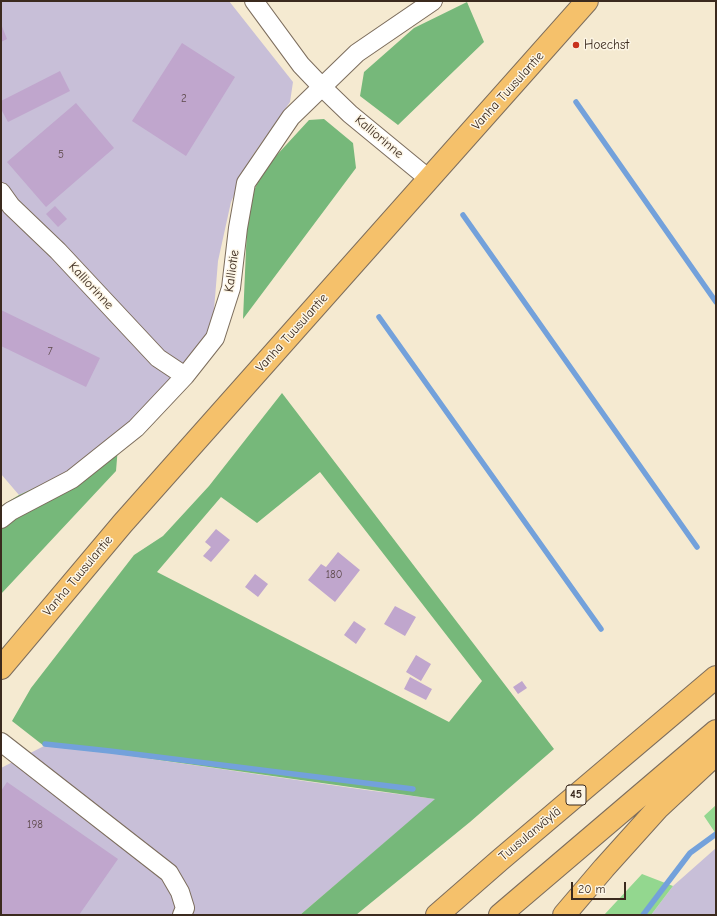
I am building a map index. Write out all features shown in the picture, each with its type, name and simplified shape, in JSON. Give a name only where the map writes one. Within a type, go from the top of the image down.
[{"type":"main road","name":"Vanha Tuusulantie","points":[[1,668],[122,523],[587,1]]},
{"type":"main road","name":"Tuusulanväylä","points":[[437,915],[716,677]]},
{"type":"main road","points":[[500,915],[716,731]]},
{"type":"main road","points":[[564,915],[658,808],[716,754]]},
{"type":"main road","points":[[426,915],[500,860]]},
{"type":"street","name":"Kalliorinne","points":[[254,1],[301,65],[322,88],[350,114],[429,179]]},
{"type":"street","name":"Kalliotie","points":[[1,519],[11,511],[72,480],[136,428],[185,376],[216,338],[231,288],[238,228],[246,183],[291,117],[357,53],[433,1]]},
{"type":"street","name":"Kalliorinne","points":[[1,192],[11,206],[58,251],[158,358],[185,376]]},
{"type":"street","points":[[1,742],[168,872],[180,892],[185,908],[182,915]]},
{"type":"shaded area","points":[[1,1],[229,1],[293,82],[290,102],[253,155],[231,202],[218,261],[213,322],[195,353],[136,418],[73,470],[19,495],[1,474]]},
{"type":"shaded area","points":[[44,746],[117,754],[436,799],[300,915],[1,915],[1,768]]},
{"type":"shaded area","points":[[716,848],[716,915],[651,915],[673,886]]},
{"type":"green space","points":[[467,2],[484,42],[398,125],[360,96],[364,72],[414,28]]},
{"type":"green space","points":[[324,119],[353,143],[356,168],[243,319],[248,203],[264,169],[309,120]]},
{"type":"green space","points":[[282,393],[554,749],[470,822],[356,915],[300,915],[435,799],[117,754],[44,746],[12,721],[31,688],[134,555],[163,536],[209,486]],"holes":[[[320,472],[482,681],[449,722],[157,572],[221,497],[257,523]]]},
{"type":"green space","points":[[119,434],[116,471],[1,594],[1,506],[19,495],[73,470]]},
{"type":"green space","points":[[716,805],[716,834],[704,816]]},
{"type":"green space","points":[[642,874],[673,886],[651,915],[604,915]]},
{"type":"building","points":[[1,24],[7,39],[1,42]]},
{"type":"building","points":[[182,43],[235,77],[186,156],[132,121]]},
{"type":"building","points":[[60,71],[70,91],[8,122],[1,109],[1,101]]},
{"type":"building","points":[[76,103],[114,148],[46,207],[7,162]]},
{"type":"building","points":[[55,206],[67,219],[58,227],[46,214]]},
{"type":"building","points":[[1,310],[100,358],[86,387],[1,346]]},
{"type":"building","points":[[216,529],[230,540],[211,562],[203,556],[211,547],[205,542]]},
{"type":"building","points":[[338,552],[360,570],[335,602],[308,580],[321,564],[326,567]]},
{"type":"building","points":[[255,574],[268,584],[258,597],[245,587]]},
{"type":"building","points":[[395,606],[416,617],[405,636],[384,624]]},
{"type":"building","points":[[354,621],[366,629],[356,644],[344,635]]},
{"type":"building","points":[[416,655],[431,664],[421,681],[406,672]]},
{"type":"building","points":[[410,677],[432,689],[426,700],[404,689]]},
{"type":"building","points":[[522,681],[527,688],[518,694],[513,687]]},
{"type":"building","points":[[7,782],[118,859],[79,915],[1,915],[1,791]]},
{"type":"waterway","points":[[576,102],[716,302]]},
{"type":"waterway","points":[[463,215],[697,547]]},
{"type":"waterway","points":[[379,317],[601,629]]},
{"type":"waterway","points":[[45,744],[413,789]]},
{"type":"waterway","points":[[643,915],[690,853],[716,834]]},
{"type":"place","name":"Hoechst","points":[[576,45]]}]
